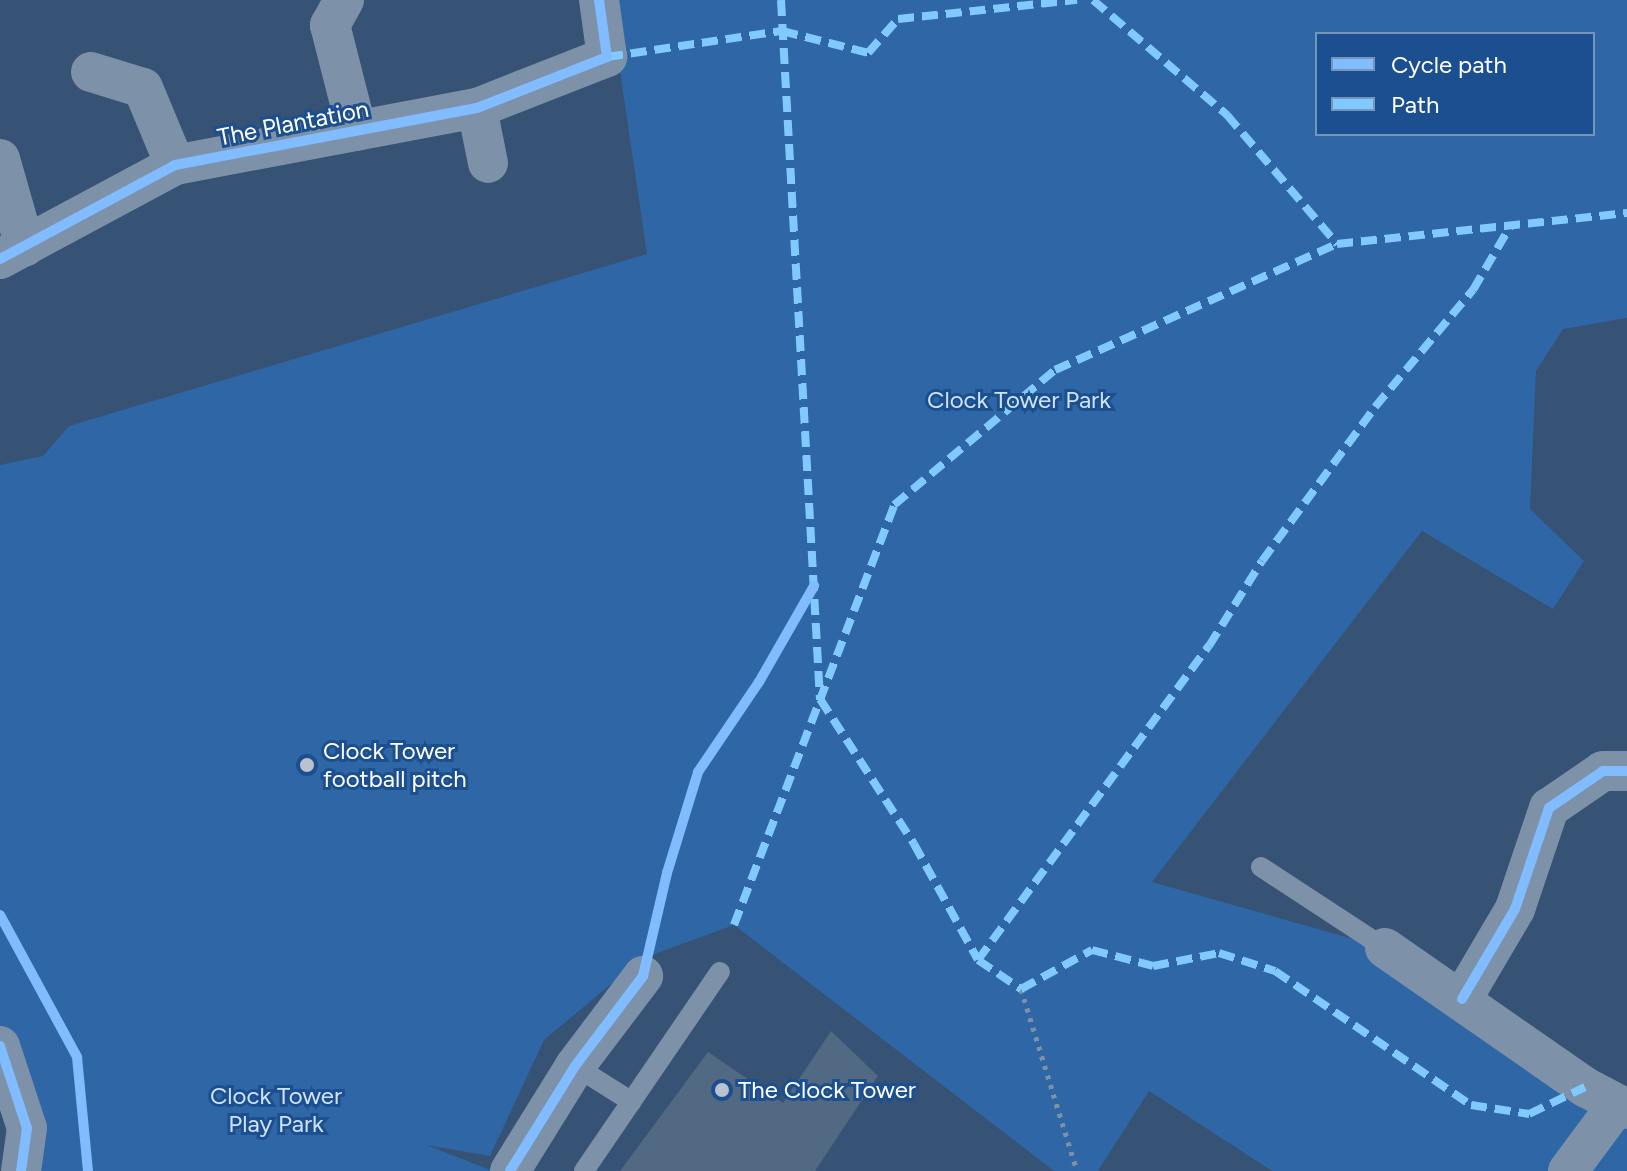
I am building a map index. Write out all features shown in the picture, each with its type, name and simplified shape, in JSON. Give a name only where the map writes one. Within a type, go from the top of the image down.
[{"type":"street","points":[[344,0],[330,25],[357,131]]},
{"type":"street","name":"The Plantation","points":[[12,253],[175,165],[477,108],[607,57],[599,0]]},
{"type":"street","points":[[91,72],[143,88],[175,165]]},
{"type":"street","points":[[477,108],[488,163]]},
{"type":"street","points":[[0,159],[12,253]]},
{"type":"street","points":[[1462,999],[1515,909],[1549,808],[1603,771],[1627,771]]},
{"type":"street","points":[[1385,948],[1610,1100],[1568,1171]]},
{"type":"street","points":[[510,1171],[575,1066],[643,976]]},
{"type":"street","points":[[0,1046],[27,1128],[21,1171]]},
{"type":"lane","points":[[1261,867],[1385,948]]},
{"type":"lane","points":[[584,1171],[720,972]]},
{"type":"lane","points":[[575,1066],[632,1102]]},
{"type":"path","points":[[1021,989],[1077,1171]]},
{"type":"green space","name":"Clock Tower Park","points":[[617,0],[1627,0],[1627,318],[1563,329],[1536,371],[1530,509],[1584,561],[1553,609],[1422,531],[1152,882],[1385,948],[1627,1109],[1627,1171],[1272,1171],[1149,1091],[1098,1171],[1054,1171],[734,925],[641,959],[544,1040],[490,1156],[426,1145],[493,1171],[21,1171],[0,1046],[0,465],[43,456],[69,426],[647,254],[618,58]]},
{"type":"building","name":"The Clock Tower","points":[[831,1031],[878,1076],[815,1171],[620,1171],[708,1052],[783,1103]]},
{"type":"marked path","points":[[781,0],[820,699],[914,844],[978,960],[1021,989],[1092,950],[1153,966],[1219,953],[1275,971],[1471,1105],[1529,1114],[1585,1087]]},
{"type":"marked path","points":[[607,57],[782,31],[868,53],[898,19],[1077,0]]},
{"type":"marked path","points":[[1093,0],[1227,115],[1337,244]]},
{"type":"marked path","points":[[734,925],[894,505],[1055,370],[1337,244],[1627,213]]},
{"type":"marked path","points":[[978,960],[1209,646],[1262,561],[1375,407],[1473,290],[1511,225]]},
{"type":"cycle path","points":[[0,259],[175,165],[477,108],[607,57],[599,0]]},
{"type":"cycle path","points":[[510,1171],[575,1066],[643,976],[667,873],[698,772],[759,682],[814,586]]},
{"type":"cycle path","points":[[1462,999],[1515,909],[1549,808],[1603,771],[1627,771]]},
{"type":"cycle path","points":[[0,915],[77,1057],[88,1171]]},
{"type":"cycle path","points":[[0,1046],[27,1128],[21,1171]]},
{"type":"place","name":"Clock Tower football pitch","points":[[307,765]]},
{"type":"place","name":"The Clock Tower","points":[[722,1090]]},
{"type":"park label","name":"Clock Tower Play Park","points":[[276,1110]]}]
